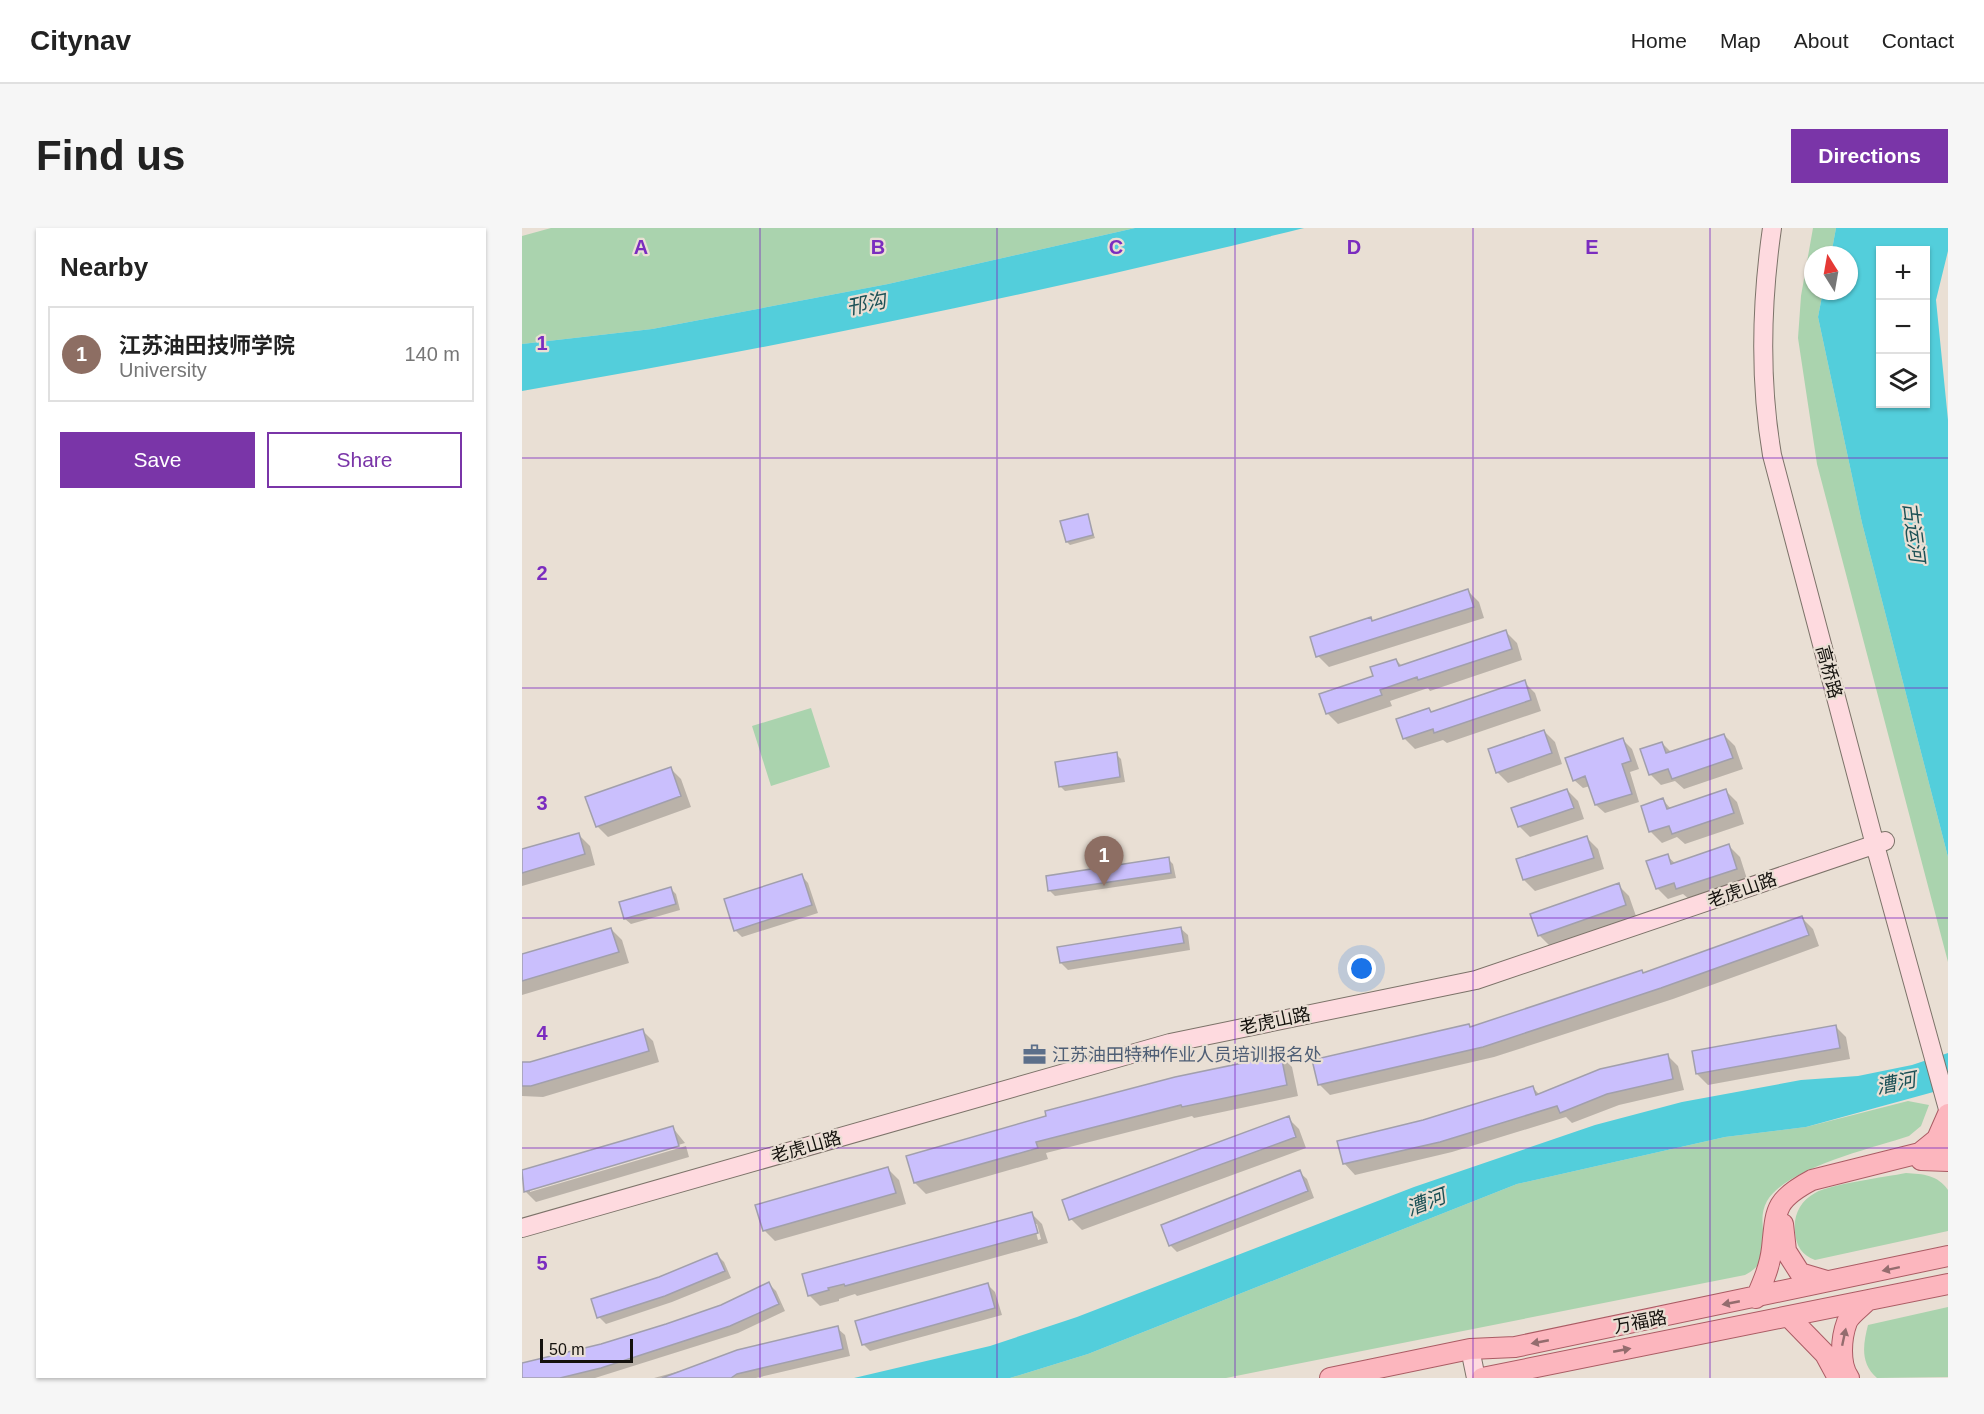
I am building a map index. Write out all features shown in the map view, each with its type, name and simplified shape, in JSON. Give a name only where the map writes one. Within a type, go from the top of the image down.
[{"type":"main road","name":"高桥路","points":[[1772,228],[1761,341],[1763,404],[1772,455],[1935,1043],[1946,1107]]},
{"type":"main road","name":"高桥路","points":[[1784,228],[1773,345],[1774,397],[1782,449],[1880,843]]},
{"type":"main road","name":"老虎山路","points":[[522,1228],[1170,1043],[1476,980],[1880,843]]},
{"type":"main road","name":"高桥路","points":[[1935,1043],[1948,1070]]},
{"type":"main road","points":[[1920,1156],[1937,1139],[1946,1107]]},
{"type":"main road","points":[[1830,1282],[1800,1273],[1786,1251],[1782,1235],[1787,1207],[1814,1187],[1948,1146]]},
{"type":"main road","points":[[1756,1298],[1766,1276],[1772,1249],[1774,1218],[1780,1205],[1793,1190],[1812,1180],[1920,1156],[1948,1153]]},
{"type":"main road","points":[[1920,1156],[1948,1161]]},
{"type":"main road","name":"万福路","points":[[1330,1378],[1470,1350],[1515,1347],[1948,1256]]},
{"type":"main road","name":"万福路","points":[[1482,1378],[1948,1284]]},
{"type":"main road","points":[[1849,1378],[1844,1372],[1842,1346],[1847,1320],[1866,1302]]},
{"type":"main road","points":[[1789,1317],[1826,1354],[1838,1378]]},
{"type":"main road","points":[[1470,1350],[1476,1378]]},
{"type":"green space","points":[[551,228],[1135,228],[888,284],[652,329],[522,344],[522,236]]},
{"type":"green space","points":[[1813,228],[1836,228],[1833,246],[1810,246]]},
{"type":"green space","points":[[1804,279],[1804,300],[1821,300],[1818,317],[1862,523],[1948,857],[1948,962],[1817,464],[1798,338]]},
{"type":"green space","points":[[811,708],[830,767],[771,786],[752,726]]},
{"type":"green space","points":[[1908,1101],[1929,1105],[1921,1126],[1909,1136],[1811,1169],[1777,1189],[1767,1201],[1763,1211],[1764,1250],[1762,1259],[1745,1275],[1226,1378],[1010,1378],[1088,1354],[1517,1184],[1725,1137],[1806,1127]]},
{"type":"green space","points":[[1906,1173],[1935,1178],[1948,1190],[1948,1231],[1815,1260],[1800,1249],[1796,1237],[1795,1220],[1805,1200],[1810,1196],[1833,1187]]},
{"type":"green space","points":[[1948,1307],[1948,1377],[1877,1378],[1865,1360],[1868,1325]]},
{"type":"water","name":"邗沟","points":[[1135,228],[1304,228],[1207,252],[914,317],[718,356],[522,391],[522,344],[652,329],[888,284]]},
{"type":"water","name":"古运河","points":[[1836,228],[1948,228],[1948,251],[1936,300],[1948,420],[1948,857],[1862,523],[1818,317],[1821,300],[1858,300],[1858,246],[1833,246]]},
{"type":"water","name":"漕河","points":[[1948,1053],[1948,1088],[1806,1127],[1725,1137],[1517,1184],[1088,1354],[1010,1378],[854,1378],[990,1346],[1077,1317],[1414,1187],[1595,1125],[1682,1102],[1801,1080],[1858,1076],[1912,1065]]},
{"type":"building","points":[[1088,514],[1093,535],[1066,542],[1060,521]]},
{"type":"building","points":[[1468,589],[1474,607],[1316,657],[1310,637],[1371,617],[1372,621]]},
{"type":"building","points":[[1506,630],[1512,649],[1418,680],[1417,677],[1380,690],[1382,695],[1326,714],[1319,694],[1373,676],[1370,667],[1396,659],[1399,666]]},
{"type":"building","points":[[1525,680],[1531,700],[1434,733],[1433,729],[1403,739],[1396,719],[1429,708],[1431,712]]},
{"type":"building","points":[[1544,730],[1552,753],[1496,773],[1488,749]]},
{"type":"building","points":[[1724,734],[1733,758],[1672,779],[1668,769],[1649,775],[1640,749],[1662,742],[1666,753]]},
{"type":"building","points":[[1623,738],[1631,761],[1622,764],[1632,794],[1595,805],[1585,776],[1573,781],[1565,758]]},
{"type":"building","points":[[1117,752],[1120,777],[1059,787],[1055,762]]},
{"type":"building","points":[[671,767],[681,796],[596,827],[585,797]]},
{"type":"building","points":[[1567,789],[1574,808],[1518,827],[1511,808]]},
{"type":"building","points":[[1726,789],[1734,813],[1672,834],[1669,826],[1649,832],[1641,806],[1663,798],[1667,809]]},
{"type":"building","points":[[579,833],[585,854],[522,873],[522,849]]},
{"type":"building","points":[[1587,836],[1594,858],[1523,880],[1516,859]]},
{"type":"building","points":[[1729,844],[1737,869],[1676,889],[1674,883],[1656,889],[1646,861],[1668,854],[1671,864]]},
{"type":"building","points":[[1169,857],[1171,873],[1048,891],[1046,876]]},
{"type":"building","points":[[802,874],[812,905],[734,931],[724,899]]},
{"type":"building","points":[[1619,883],[1626,905],[1538,936],[1530,914]]},
{"type":"building","points":[[671,887],[676,904],[624,919],[619,902]]},
{"type":"building","points":[[1802,916],[1809,935],[1661,988],[1483,1047],[1318,1085],[1312,1060],[1469,1024],[1470,1027],[1642,970],[1643,973]]},
{"type":"building","points":[[1181,927],[1184,943],[1060,963],[1057,947]]},
{"type":"building","points":[[611,928],[619,952],[522,981],[522,954]]},
{"type":"building","points":[[1836,1025],[1840,1048],[1696,1074],[1692,1051]]},
{"type":"building","points":[[643,1029],[649,1051],[531,1086],[522,1086],[522,1062],[530,1062]]},
{"type":"building","points":[[1668,1054],[1673,1079],[1607,1094],[1560,1113],[1557,1106],[1440,1142],[1343,1164],[1337,1141],[1423,1120],[1533,1086],[1536,1095],[1600,1069]]},
{"type":"building","points":[[1281,1055],[1287,1085],[1182,1107],[1181,1105],[1036,1142],[1038,1148],[914,1183],[906,1156],[1046,1116],[1045,1111],[1175,1077]]},
{"type":"building","points":[[1289,1116],[1296,1137],[1069,1220],[1062,1200]]},
{"type":"building","points":[[673,1126],[679,1146],[524,1192],[522,1170]]},
{"type":"building","points":[[888,1167],[896,1193],[763,1231],[755,1205]]},
{"type":"building","points":[[1300,1170],[1308,1191],[1169,1246],[1161,1225]]},
{"type":"building","points":[[1032,1212],[1038,1233],[845,1286],[844,1284],[828,1288],[829,1290],[808,1296],[802,1274]]},
{"type":"building","points":[[717,1253],[725,1271],[665,1296],[597,1318],[591,1299],[659,1277]]},
{"type":"building","points":[[769,1282],[779,1304],[730,1326],[601,1368],[560,1378],[522,1378],[522,1363],[601,1344],[666,1324],[721,1305]]},
{"type":"building","points":[[988,1283],[995,1308],[862,1345],[855,1321]]},
{"type":"building","points":[[838,1326],[843,1349],[737,1374],[731,1378],[662,1378],[737,1350]]},
{"type":"place","name":"江苏油田技师学院","points":[[1104,886]]},
{"type":"place","name":"江苏油田特种作业人员培训报名处","points":[[1034,1055]]}]
